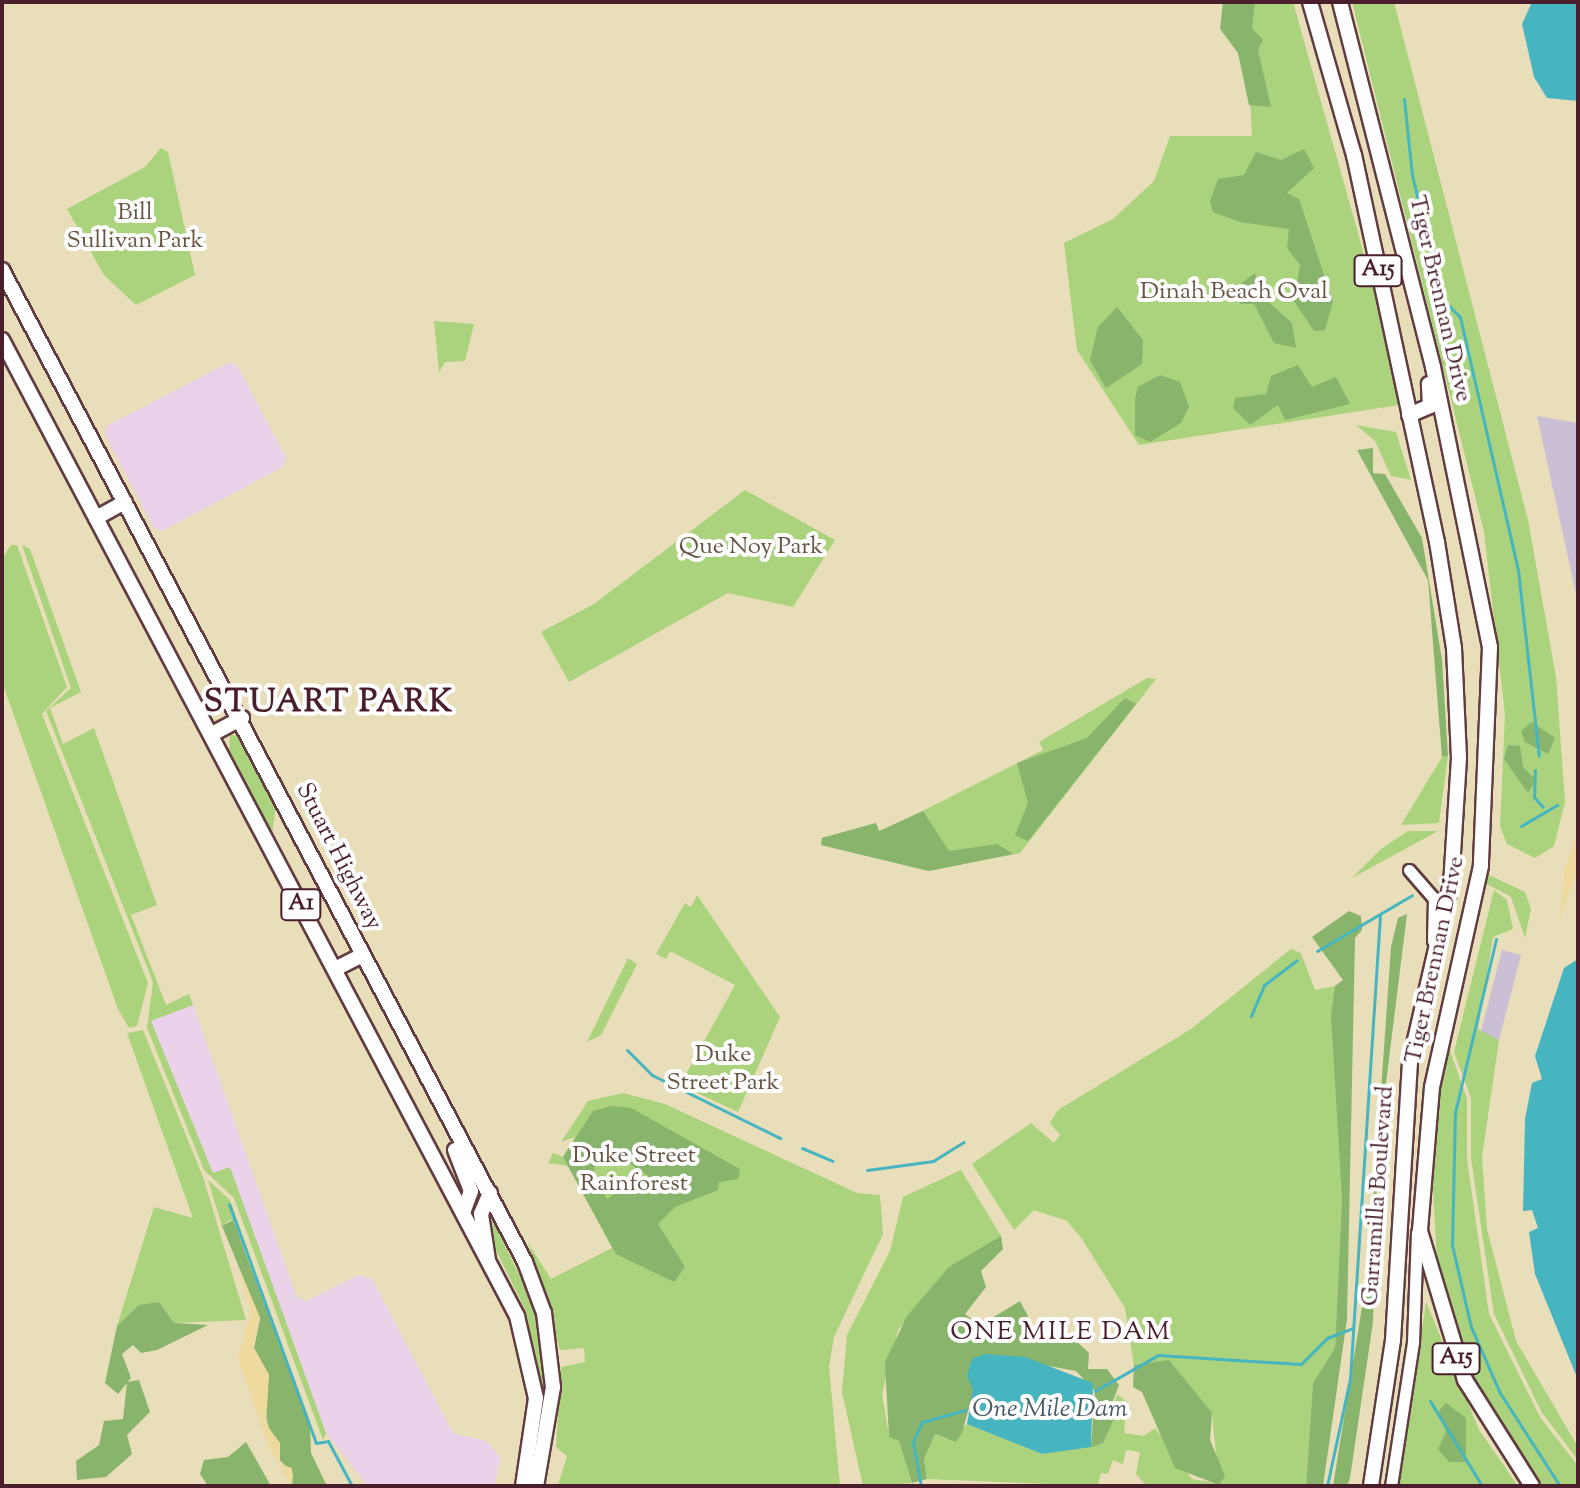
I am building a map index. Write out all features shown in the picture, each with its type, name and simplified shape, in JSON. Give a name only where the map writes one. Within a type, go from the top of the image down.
[{"type":"main road","name":"Tiger Brennan Drive","points":[[1310,2],[1354,155],[1454,648],[1454,863]]},
{"type":"main road","name":"Tiger Brennan Drive","points":[[1340,2],[1472,536],[1490,647],[1480,876],[1432,1087],[1418,1216],[1456,1359],[1492,1431],[1532,1486]]},
{"type":"main road","points":[[1401,240],[1432,395],[1430,406],[1409,415]]},
{"type":"main road","name":"Stuart Highway","points":[[2,270],[242,718],[525,1262],[548,1336],[553,1404],[536,1486]]},
{"type":"main road","name":"A1","points":[[2,340],[488,1261],[533,1361],[537,1414],[523,1486]]},
{"type":"main road","points":[[96,518],[125,502]]},
{"type":"main road","points":[[212,734],[242,718]]},
{"type":"main road","name":"Garramilla Boulevard","points":[[1371,1486],[1393,1340],[1406,1096],[1454,863]]},
{"type":"main road","points":[[335,969],[363,955]]},
{"type":"main road","points":[[431,1082],[469,1179],[471,1201],[463,1213]]},
{"type":"main road","points":[[488,1261],[481,1214],[490,1193]]},
{"type":"street","points":[[1409,870],[1434,899],[1434,954]]},
{"type":"street","name":"Garramilla Boulevard","points":[[1391,1486],[1413,1342],[1418,1216]]},
{"type":"shaded area","points":[[228,363],[237,365],[286,458],[283,467],[162,531],[154,528],[105,435],[107,426]]},
{"type":"shaded area","points":[[1537,416],[1578,423],[1578,603]]},
{"type":"shaded area","points":[[1502,950],[1521,955],[1499,1040],[1480,1035]]},
{"type":"shaded area","points":[[193,1005],[297,1298],[307,1301],[359,1275],[372,1279],[453,1433],[486,1441],[500,1457],[495,1486],[368,1486],[326,1433],[230,1167],[213,1174],[151,1021]]},
{"type":"green space","points":[[1223,2],[1255,2],[1252,28],[1263,40],[1258,50],[1271,107],[1249,105],[1238,53],[1220,29]]},
{"type":"green space","name":"Dinah Beach Oval","points":[[1226,2],[1293,2],[1406,404],[1139,445],[1077,350],[1064,243],[1113,219],[1154,181],[1170,136],[1252,136],[1249,75]]},
{"type":"green space","points":[[1352,2],[1394,2],[1528,520],[1556,677],[1565,802],[1554,846],[1535,858],[1507,844],[1500,826],[1505,714],[1484,532]]},
{"type":"green space","name":"Bill Sullivan Park","points":[[161,148],[168,152],[195,275],[136,305],[104,275],[67,209],[145,167]]},
{"type":"green space","points":[[1304,149],[1314,168],[1287,193],[1299,199],[1333,302],[1325,330],[1314,331],[1294,301],[1300,265],[1287,248],[1289,229],[1240,222],[1213,212],[1210,201],[1218,179],[1244,175],[1256,152],[1281,160]]},
{"type":"green space","points":[[1255,273],[1262,296],[1292,323],[1296,348],[1274,343],[1254,304],[1240,304],[1239,285]]},
{"type":"green space","points":[[1117,307],[1143,340],[1142,364],[1106,388],[1090,360],[1098,327]]},
{"type":"green space","points":[[434,321],[474,324],[465,361],[445,362],[439,372]]},
{"type":"green space","points":[[1298,365],[1312,387],[1336,377],[1350,404],[1285,420],[1278,405],[1250,425],[1233,408],[1235,398],[1266,394],[1271,376]]},
{"type":"green space","points":[[1160,375],[1180,382],[1189,407],[1181,423],[1150,442],[1135,435],[1135,399],[1138,387]]},
{"type":"green space","points":[[1356,425],[1396,432],[1411,480],[1391,476],[1375,441]]},
{"type":"green space","points":[[1373,448],[1373,473],[1385,474],[1422,538],[1442,660],[1448,756],[1442,757],[1428,580],[1357,450]]},
{"type":"green space","name":"Que Noy Park","points":[[745,490],[835,540],[793,607],[728,593],[569,682],[541,632],[594,604]]},
{"type":"green space","points":[[11,545],[17,545],[67,687],[42,714],[148,983],[137,1026],[129,1028],[118,1009],[2,682],[2,559]]},
{"type":"green space","points":[[22,545],[30,549],[81,692],[50,708],[63,744],[94,728],[157,905],[131,915],[166,1005],[189,994],[193,1005],[151,1021],[213,1173],[230,1167],[326,1433],[323,1440],[234,1198],[204,1170],[147,1028],[153,982],[46,711],[71,688]]},
{"type":"green space","points":[[1147,678],[1156,679],[1020,853],[929,871],[821,845],[822,838],[876,823],[879,831],[891,827],[1043,750],[1039,742]]},
{"type":"green space","points":[[1125,698],[1136,704],[1028,841],[1015,835],[1028,803],[1017,763],[1087,738]]},
{"type":"green space","points":[[1532,722],[1555,738],[1548,754],[1525,742],[1521,731]]},
{"type":"green space","points":[[230,734],[240,737],[276,805],[272,834],[229,754]]},
{"type":"green space","points":[[1508,745],[1520,746],[1523,767],[1536,780],[1528,793],[1504,759]]},
{"type":"green space","points":[[1448,756],[1439,823],[1401,825],[1442,757]]},
{"type":"green space","points":[[923,811],[949,851],[997,844],[1013,854],[929,871],[821,845],[822,838],[876,823],[879,831]]},
{"type":"green space","points":[[1408,831],[1438,831],[1352,878],[1381,849]]},
{"type":"green space","points":[[1489,875],[1525,892],[1531,909],[1525,938],[1511,897],[1485,883]]},
{"type":"green space","points":[[1494,890],[1507,900],[1513,929],[1493,937],[1478,1029],[1499,1040],[1482,1157],[1487,1229],[1516,1341],[1578,1447],[1578,1460],[1542,1413],[1494,1314],[1471,1158],[1471,1098],[1454,1052]]},
{"type":"green space","name":"Duke Street Park","points":[[697,895],[780,1017],[738,1112],[680,1085],[735,985],[670,951],[666,959],[656,954],[685,903],[691,907]]},
{"type":"green space","points":[[1349,911],[1361,916],[1362,930],[1355,938],[1347,1319],[1323,1486],[1306,1486],[1313,1383],[1335,1348],[1342,1198],[1331,1015],[1335,986],[1343,980],[1312,937]]},
{"type":"green space","points":[[1407,914],[1378,1147],[1373,1322],[1350,1478],[1347,1486],[1333,1486],[1369,1264],[1391,947],[1398,918]]},
{"type":"green space","points":[[1291,949],[1301,953],[1315,990],[1335,986],[1342,1198],[1335,1348],[1313,1383],[1306,1486],[1147,1486],[1136,1474],[1140,1452],[1126,1450],[1123,1464],[1113,1460],[1108,1474],[1101,1473],[1098,1486],[927,1479],[924,1459],[935,1434],[946,1439],[967,1424],[1042,1454],[1103,1443],[1117,1394],[1127,1402],[1124,1433],[1144,1436],[1155,1428],[1192,1479],[1219,1484],[1212,1413],[1159,1363],[1134,1365],[1125,1308],[1082,1239],[1067,1221],[1034,1210],[1014,1230],[972,1164],[1031,1123],[1054,1143],[1060,1135],[1050,1123],[1058,1110],[1191,1029]]},
{"type":"green space","points":[[628,958],[637,964],[601,1035],[587,1042]]},
{"type":"green space","points":[[143,1030],[203,1177],[246,1320],[174,1323],[159,1302],[136,1308],[117,1326],[154,1207],[193,1218],[127,1033]]},
{"type":"green space","points":[[1447,1042],[1467,1099],[1467,1159],[1489,1314],[1540,1417],[1578,1466],[1578,1486],[1538,1486],[1471,1377],[1438,1279],[1431,1154]]},
{"type":"green space","points":[[623,1093],[665,1104],[857,1193],[880,1195],[883,1234],[834,1337],[829,1367],[840,1486],[558,1486],[567,1456],[556,1447],[561,1367],[585,1362],[584,1348],[560,1350],[528,1243],[551,1279],[612,1248],[568,1166],[548,1163],[553,1153],[563,1157],[575,1137],[561,1142],[588,1101]]},
{"type":"green space","name":"Duke Street Rainforest","points":[[612,1106],[631,1108],[740,1169],[738,1179],[719,1182],[718,1190],[675,1207],[658,1224],[685,1267],[674,1282],[616,1254],[563,1157],[593,1111]],"holes":[[[618,1156],[648,1176],[643,1187],[624,1187],[607,1199],[593,1179],[595,1163]]]},
{"type":"green space","points":[[961,1170],[1001,1236],[941,1279],[898,1330],[882,1394],[889,1436],[899,1441],[912,1483],[863,1486],[842,1392],[847,1335],[890,1251],[903,1197]]},
{"type":"green space","points":[[208,1180],[230,1200],[256,1272],[231,1219],[222,1226]]},
{"type":"green space","points":[[492,1219],[539,1316],[546,1413],[526,1311],[494,1246]]},
{"type":"green space","points":[[233,1220],[310,1426],[311,1453],[327,1486],[292,1486],[293,1474],[276,1456],[264,1409],[269,1375],[254,1348],[260,1318],[222,1226]]},
{"type":"green space","points":[[1001,1236],[1003,1249],[981,1271],[986,1287],[965,1314],[980,1325],[1020,1301],[1041,1341],[1074,1339],[1089,1353],[1088,1369],[1107,1369],[1119,1385],[1111,1406],[1116,1414],[1103,1443],[1091,1447],[1095,1391],[1076,1371],[984,1354],[962,1433],[956,1442],[935,1434],[924,1459],[927,1479],[912,1483],[899,1441],[889,1437],[885,1362],[907,1316],[949,1267]]},
{"type":"green space","points":[[159,1302],[174,1323],[208,1325],[157,1350],[141,1353],[133,1345],[122,1354],[131,1378],[118,1394],[105,1383],[117,1326],[139,1305]]},
{"type":"green space","points":[[1426,1302],[1479,1430],[1518,1486],[1399,1486]]},
{"type":"green space","points":[[1169,1360],[1212,1413],[1210,1440],[1225,1476],[1219,1485],[1175,1468],[1142,1392],[1133,1387],[1134,1365]]},
{"type":"green space","points":[[139,1380],[150,1412],[127,1435],[132,1454],[106,1477],[77,1480],[76,1461],[99,1445],[104,1421],[123,1419],[127,1382]]},
{"type":"green space","points":[[1446,1403],[1466,1418],[1466,1462],[1449,1462],[1438,1449],[1446,1432],[1439,1411]]},
{"type":"green space","points":[[246,1442],[271,1486],[208,1486],[200,1474],[204,1460],[228,1457]]},
{"type":"sand","points":[[1578,831],[1578,866],[1560,920],[1564,872]]},
{"type":"sand","points":[[236,1262],[260,1318],[254,1348],[269,1375],[266,1424],[280,1443],[280,1464],[292,1468],[292,1486],[269,1447],[238,1358],[251,1312]]},
{"type":"water","points":[[1532,2],[1578,2],[1578,101],[1547,98],[1534,77],[1522,24]]},
{"type":"water","points":[[1578,959],[1576,1375],[1535,1274],[1529,1232],[1538,1228],[1532,1210],[1523,1211],[1525,1119],[1532,1083],[1542,1079],[1535,1056],[1564,968]]},
{"type":"water","name":"One Mile Dam","points":[[984,1354],[1025,1357],[1093,1383],[1091,1447],[1042,1454],[967,1424],[973,1390],[967,1375],[972,1359]]},
{"type":"waterway","points":[[1404,99],[1412,175],[1442,299],[1460,317],[1518,570],[1539,756]]},
{"type":"waterway","points":[[1535,770],[1534,797],[1543,807]]},
{"type":"waterway","points":[[1521,826],[1557,805]]},
{"type":"waterway","points":[[1317,951],[1412,895]]},
{"type":"waterway","points":[[1327,1486],[1350,1379],[1380,915]]},
{"type":"waterway","points":[[1496,939],[1455,1112],[1452,1245],[1471,1327],[1500,1393],[1560,1486]]},
{"type":"waterway","points":[[1251,1016],[1264,985],[1297,960]]},
{"type":"waterway","points":[[627,1050],[652,1075],[780,1138]]},
{"type":"waterway","points":[[867,1170],[933,1161],[963,1142]]},
{"type":"waterway","points":[[802,1148],[832,1161]]},
{"type":"waterway","points":[[229,1204],[316,1443],[328,1441],[352,1486]]},
{"type":"waterway","points":[[1095,1391],[1158,1355],[1301,1364],[1327,1338],[1353,1328]]},
{"type":"waterway","points":[[1430,1401],[1482,1486]]},
{"type":"waterway","points":[[921,1486],[913,1442],[922,1422],[965,1410]]},
{"type":"district","name":"STUART PARK","points":[[329,703]]},
{"type":"district","name":"ONE MILE DAM","points":[[1061,1333]]}]
